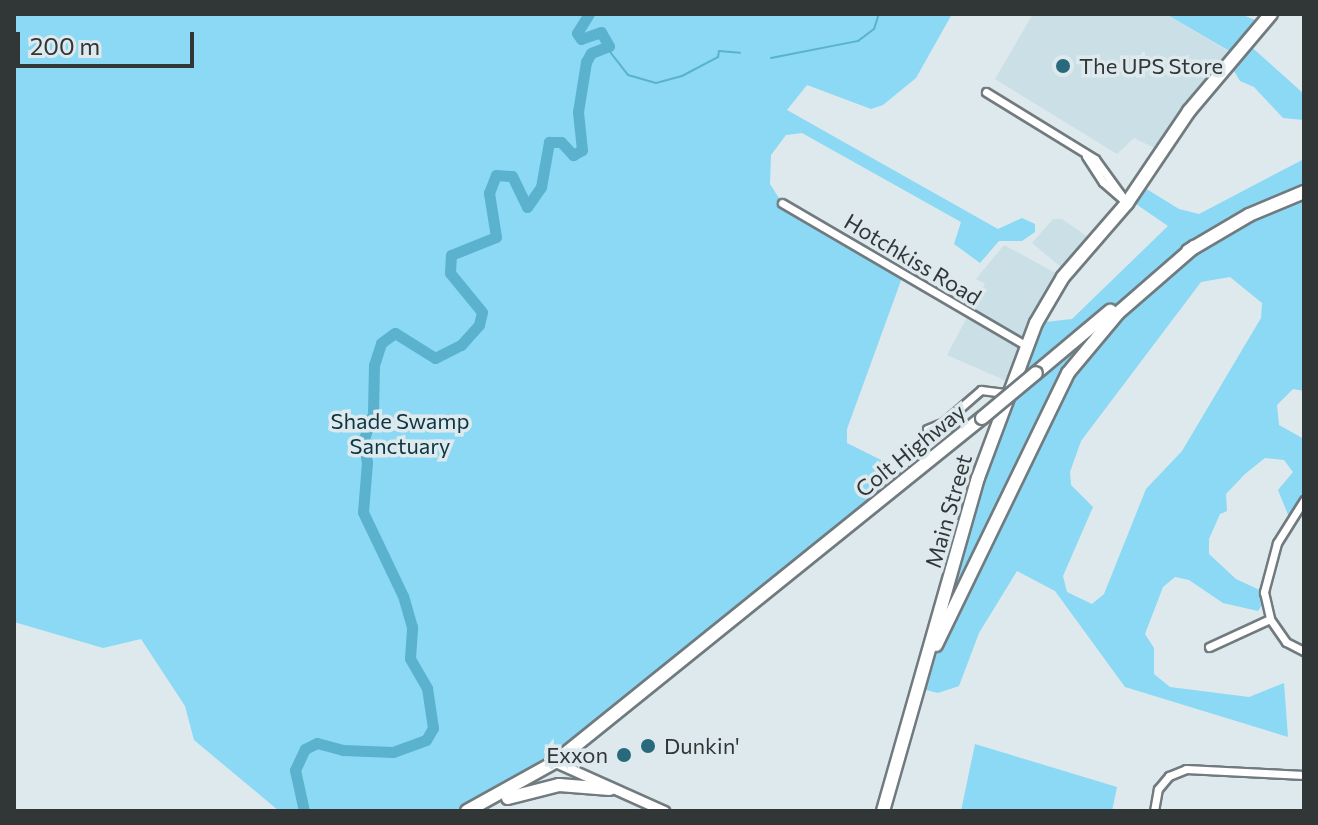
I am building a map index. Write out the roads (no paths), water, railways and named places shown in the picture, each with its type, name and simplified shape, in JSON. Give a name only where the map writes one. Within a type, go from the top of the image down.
[{"type":"highway","name":"Main Street","points":[[883,811],[1007,393],[1025,345],[1063,277],[1127,203],[1189,111],[1271,14]]},
{"type":"highway","name":"Colt Highway","points":[[469,810],[555,762],[1194,247],[1304,192]]},
{"type":"highway","points":[[918,688],[1061,384],[1106,324],[1194,247]]},
{"type":"highway","points":[[469,810],[546,786],[610,789]]},
{"type":"main road","points":[[555,762],[664,811]]},
{"type":"street","points":[[986,92],[1086,156],[1103,182],[1127,203]]},
{"type":"street","name":"Hotchkiss Road","points":[[782,203],[1025,345]]},
{"type":"street","points":[[927,429],[944,422],[981,390],[1007,393]]},
{"type":"street","points":[[1304,500],[1266,571],[1270,619],[1286,642],[1304,651]]},
{"type":"street","points":[[1209,647],[1270,619]]},
{"type":"street","points":[[1154,811],[1158,789],[1169,776],[1186,769],[1304,775]]},
{"type":"waterway","points":[[304,811],[295,770],[305,749],[317,743],[343,750],[393,752],[426,740],[433,728],[427,688],[410,658],[412,627],[403,596],[363,512],[367,462],[363,441],[373,413],[374,365],[381,343],[395,333],[435,358],[461,345],[479,325],[482,312],[450,273],[451,255],[496,237],[489,193],[496,175],[512,176],[527,207],[541,187],[549,142],[561,142],[573,155],[582,150],[578,112],[586,62],[591,53],[609,46],[601,32],[581,39],[577,33],[589,14]]},
{"type":"waterway","points":[[771,58],[858,41],[874,29],[879,14]]},
{"type":"waterway","points":[[607,48],[628,75],[656,83],[682,76],[718,57],[719,51],[740,53]]},
{"type":"place","name":"The UPS Store","points":[[1063,66]]},
{"type":"place","name":"Dunkin'","points":[[648,746]]},
{"type":"place","name":"Exxon","points":[[624,755]]},
{"type":"park label","name":"Shade Swamp Sanctuary","points":[[400,432]]}]
